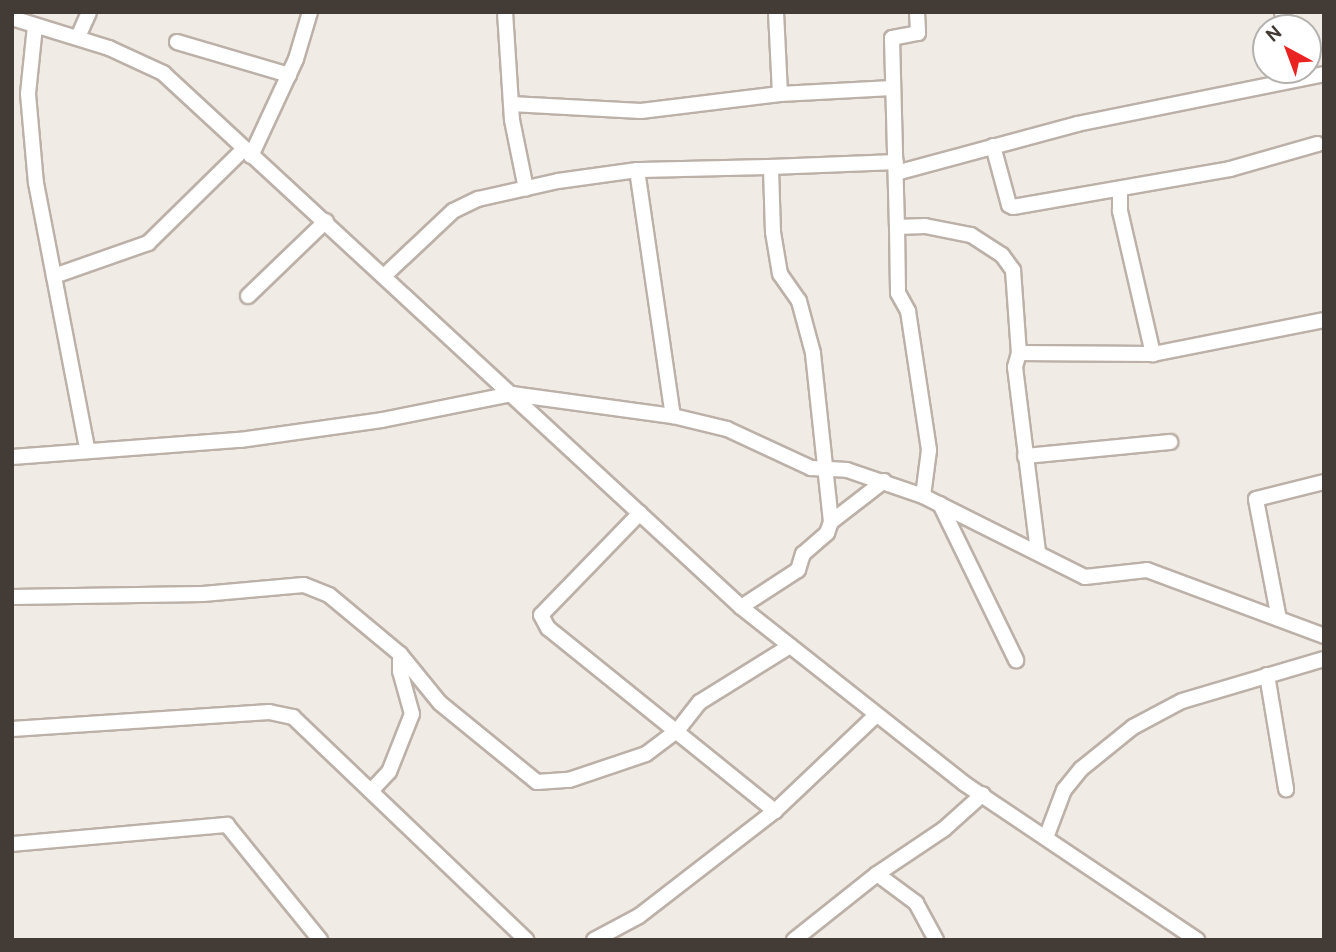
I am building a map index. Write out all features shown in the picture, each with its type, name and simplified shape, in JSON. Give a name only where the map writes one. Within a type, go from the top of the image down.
[{"type":"street","points":[[78,37],[89,12]]},
{"type":"street","points":[[54,276],[148,243],[248,152],[289,75],[310,12]]},
{"type":"street","points":[[505,12],[511,104],[526,189]]},
{"type":"street","points":[[776,12],[780,94]]},
{"type":"street","points":[[916,12],[918,33],[892,38],[892,88],[898,293],[908,312],[915,384],[929,450],[923,496]]},
{"type":"street","points":[[12,18],[78,37],[163,73],[741,607],[876,715],[983,794],[1198,940]]},
{"type":"street","points":[[34,26],[28,111],[36,183],[87,449]]},
{"type":"street","points":[[177,42],[289,75]]},
{"type":"street","points":[[384,276],[453,211],[478,199],[637,170],[896,168],[1256,84]]},
{"type":"street","points":[[511,104],[641,111],[780,94],[892,88]]},
{"type":"street","points":[[993,146],[1009,205],[1013,207],[1230,169],[1318,144]]},
{"type":"street","points":[[741,607],[798,570],[803,554],[827,533],[831,522],[824,471],[827,454],[813,353],[799,301],[780,274],[773,232],[771,167]]},
{"type":"street","points":[[637,170],[673,416]]},
{"type":"street","points":[[1120,188],[1120,211],[1153,354]]},
{"type":"street","points":[[248,296],[326,221]]},
{"type":"street","points":[[897,227],[925,226],[971,235],[1002,255],[1013,270],[1017,288],[1018,353],[1015,367],[1038,552]]},
{"type":"street","points":[[1018,353],[1153,354],[1324,320]]},
{"type":"street","points":[[12,457],[87,449],[240,440],[382,420],[512,394],[705,421],[824,471],[847,470],[923,496],[1085,578],[1147,570],[1324,636]]},
{"type":"street","points":[[1025,456],[1170,442]]},
{"type":"street","points":[[831,522],[884,481]]},
{"type":"street","points":[[1279,619],[1256,499],[1324,482]]},
{"type":"street","points":[[939,504],[1016,660]]},
{"type":"street","points":[[640,513],[541,615],[548,628],[775,811]]},
{"type":"street","points":[[12,597],[203,594],[304,584],[329,595],[400,654],[440,703],[537,782],[569,780],[646,754],[677,732],[700,702],[790,646]]},
{"type":"street","points":[[371,791],[389,772],[412,714],[400,671],[400,654]]},
{"type":"street","points":[[1047,835],[1064,790],[1113,740],[1182,701],[1324,659]]},
{"type":"street","points":[[1267,675],[1286,789]]},
{"type":"street","points":[[12,729],[279,712],[303,725],[526,940]]},
{"type":"street","points":[[594,940],[639,916],[775,811],[876,715]]},
{"type":"street","points":[[794,940],[877,874],[944,829],[983,794]]},
{"type":"street","points":[[12,844],[227,825],[320,940]]},
{"type":"street","points":[[877,874],[916,903],[936,940]]}]
